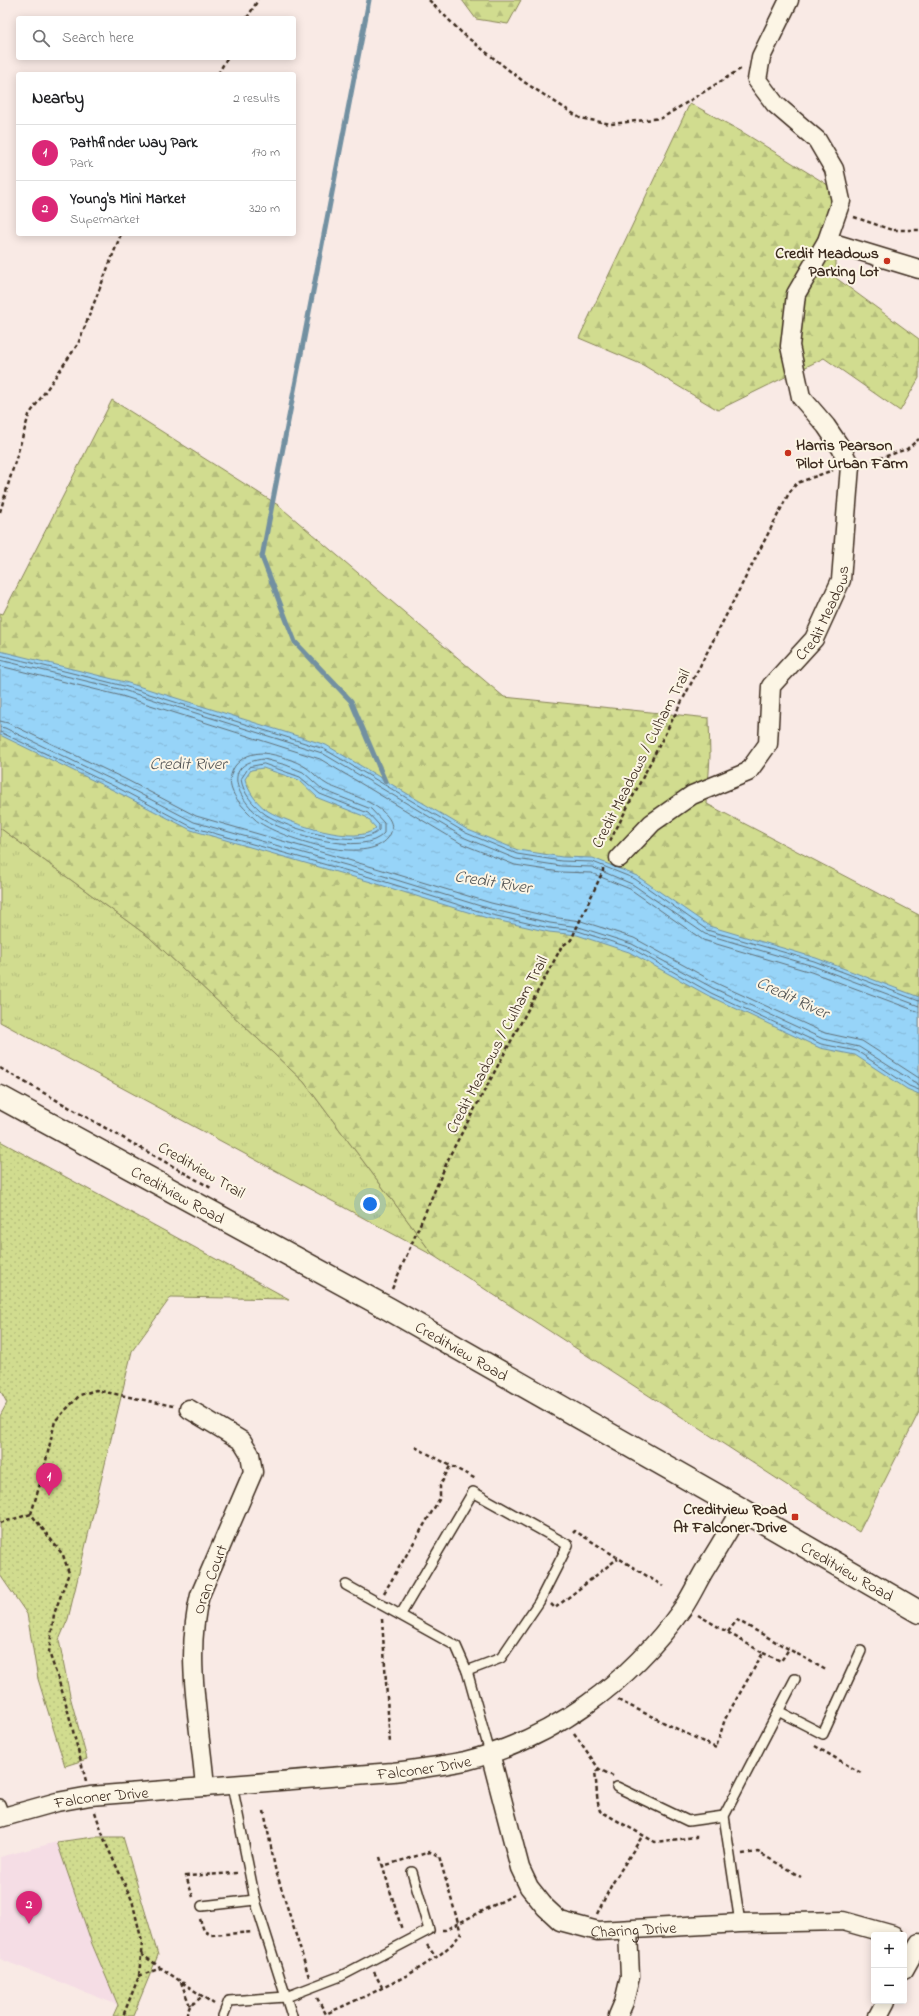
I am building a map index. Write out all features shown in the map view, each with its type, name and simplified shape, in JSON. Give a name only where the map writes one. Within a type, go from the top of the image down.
[{"type":"main road","name":"Creditview Road","points":[[0,1097],[389,1309],[919,1612]]},
{"type":"street","points":[[789,0],[761,57],[757,80],[775,104],[817,140],[834,169],[841,201],[827,240],[796,294],[790,346],[801,397],[814,410],[826,426],[841,448],[850,466]]},
{"type":"street","points":[[827,240],[919,268]]},
{"type":"street","name":"Credit Meadows","points":[[609,855],[652,822],[687,799],[748,772],[768,744],[771,686],[814,639],[841,580],[850,466]]},
{"type":"street","name":"Oran Court","points":[[189,1409],[242,1441],[250,1454],[253,1472],[200,1595],[195,1614],[192,1652],[205,1787]]},
{"type":"street","name":"Falconer Drive","points":[[2,1813],[90,1796],[414,1769],[458,1762],[490,1753],[533,1737],[565,1719],[603,1693],[643,1656],[684,1607],[741,1509]]},
{"type":"street","name":"Charing Drive","points":[[490,1753],[520,1868],[529,1887],[545,1907],[560,1921],[598,1931],[740,1922],[843,1921],[882,1932]]},
{"type":"street","points":[[618,2016],[624,2002],[630,1977],[628,1930]]},
{"type":"street","points":[[905,1968],[919,1943],[907,1939]]},
{"type":"street","points":[[878,2016],[884,2004]]},
{"type":"lane","points":[[401,1614],[473,1492],[568,1546],[543,1595],[501,1658],[467,1671]]},
{"type":"lane","points":[[346,1585],[401,1614],[456,1646],[467,1671],[490,1753]]},
{"type":"lane","points":[[778,1711],[823,1734],[861,1651]]},
{"type":"lane","points":[[740,1922],[724,1816],[795,1679]]},
{"type":"lane","points":[[232,1785],[255,1900],[292,2016]]},
{"type":"lane","points":[[617,1787],[688,1821],[724,1816]]},
{"type":"lane","points":[[224,2013],[229,2001],[286,1997],[341,1976],[429,1930],[412,1872]]},
{"type":"lane","points":[[202,1906],[255,1900]]},
{"type":"path","points":[[249,16],[258,0]]},
{"type":"path","points":[[429,0],[463,34],[524,82],[580,118],[611,124],[662,118],[696,95],[761,57]]},
{"type":"path","points":[[219,72],[226,60]]},
{"type":"path","points":[[837,212],[892,230],[919,230]]},
{"type":"path","points":[[0,512],[29,415],[78,344],[121,236]]},
{"type":"path","name":"Credit Meadows / Culham Trail","points":[[384,1287],[391,1291],[451,1153],[562,946],[571,940],[609,855],[789,493],[797,483],[823,472],[863,464],[907,449],[919,439]]},
{"type":"path","name":"Creditview Trail","points":[[0,1068],[213,1189]]},
{"type":"path","points":[[31,1514],[43,1474],[55,1421],[80,1395],[96,1390],[189,1409]]},
{"type":"path","points":[[415,1447],[478,1480]]},
{"type":"path","points":[[390,1744],[381,1604],[385,1590],[440,1498],[440,1486],[450,1466]]},
{"type":"path","points":[[0,1523],[31,1514]]},
{"type":"path","points":[[31,1514],[63,1555],[69,1573],[54,1614],[49,1652],[65,1700],[90,1796],[106,1844],[132,1900],[142,1942],[139,1976],[123,2016]]},
{"type":"path","points":[[562,1542],[576,1531],[662,1586]]},
{"type":"path","points":[[543,1595],[555,1608],[618,1558]]},
{"type":"path","points":[[684,1607],[763,1653],[781,1661],[789,1649]]},
{"type":"path","points":[[728,1632],[737,1620],[826,1670]]},
{"type":"path","points":[[603,1693],[716,1748],[725,1719],[763,1653]]},
{"type":"path","points":[[812,1745],[861,1773]]},
{"type":"path","points":[[264,1810],[275,1868],[312,1987]]},
{"type":"path","points":[[589,1928],[612,1884],[642,1835]]},
{"type":"path","points":[[730,1855],[758,1852],[801,1877]]},
{"type":"path","points":[[380,1857],[406,1942]]},
{"type":"path","points":[[429,1930],[445,1930],[529,1887]]},
{"type":"path","points":[[141,1954],[203,1996],[224,2013]]},
{"type":"path","points":[[139,1976],[161,1968]]},
{"type":"path","points":[[181,1982],[190,2006]]},
{"type":"path","points":[[186,2016],[190,2006],[203,1996]]},
{"type":"shaded area","points":[[57,1842],[92,1944],[118,2005],[0,1959],[0,1857]]},
{"type":"green space","points":[[462,0],[521,0],[508,24],[476,19]]},
{"type":"green space","points":[[690,103],[744,133],[836,190],[836,278],[919,339],[919,378],[900,411],[824,358],[718,410],[643,365],[579,338]]},
{"type":"green space","points":[[112,400],[278,505],[504,697],[709,718],[710,756],[707,804],[919,915],[919,1412],[859,1532],[434,1256],[304,1082],[149,937],[0,828],[0,613],[3,614]]},
{"type":"green space","points":[[0,828],[149,937],[304,1082],[434,1256],[0,1022]]},
{"type":"green space","points":[[0,1141],[289,1299],[171,1297],[132,1351],[68,1619],[59,1640],[70,1696],[87,1759],[65,1766],[38,1679],[27,1614],[0,1575],[0,1416],[7,1403],[0,1390]]},
{"type":"green space","points":[[94,1837],[123,1837],[158,1955],[133,2016],[113,2016],[118,2005],[92,1944],[57,1842]]},
{"type":"water","name":"Credit River","points":[[0,651],[125,682],[326,745],[468,830],[518,850],[562,857],[593,858],[637,876],[709,926],[816,958],[919,997],[919,1094],[907,1089],[855,1055],[820,1048],[709,996],[629,952],[577,935],[549,932],[487,918],[371,882],[191,830],[0,735]],"holes":[[[263,768],[299,780],[318,798],[366,817],[376,828],[367,833],[354,835],[339,834],[306,827],[278,816],[260,805],[251,793],[245,779],[251,770]]]},
{"type":"waterway","points":[[369,0],[262,557],[295,642],[351,701],[385,781]]},
{"type":"place","name":"Credit Meadows Parking Lot","points":[[887,261]]},
{"type":"place","name":"Harris Pearson Pilot Urban Farm","points":[[788,453]]},
{"type":"place","name":"Pathfinder Way Park","points":[[49,1496]]},
{"type":"place","name":"Creditview Road At Falconer Drive","points":[[795,1517]]},
{"type":"place","name":"Young's Mini Market","points":[[29,1924]]}]
